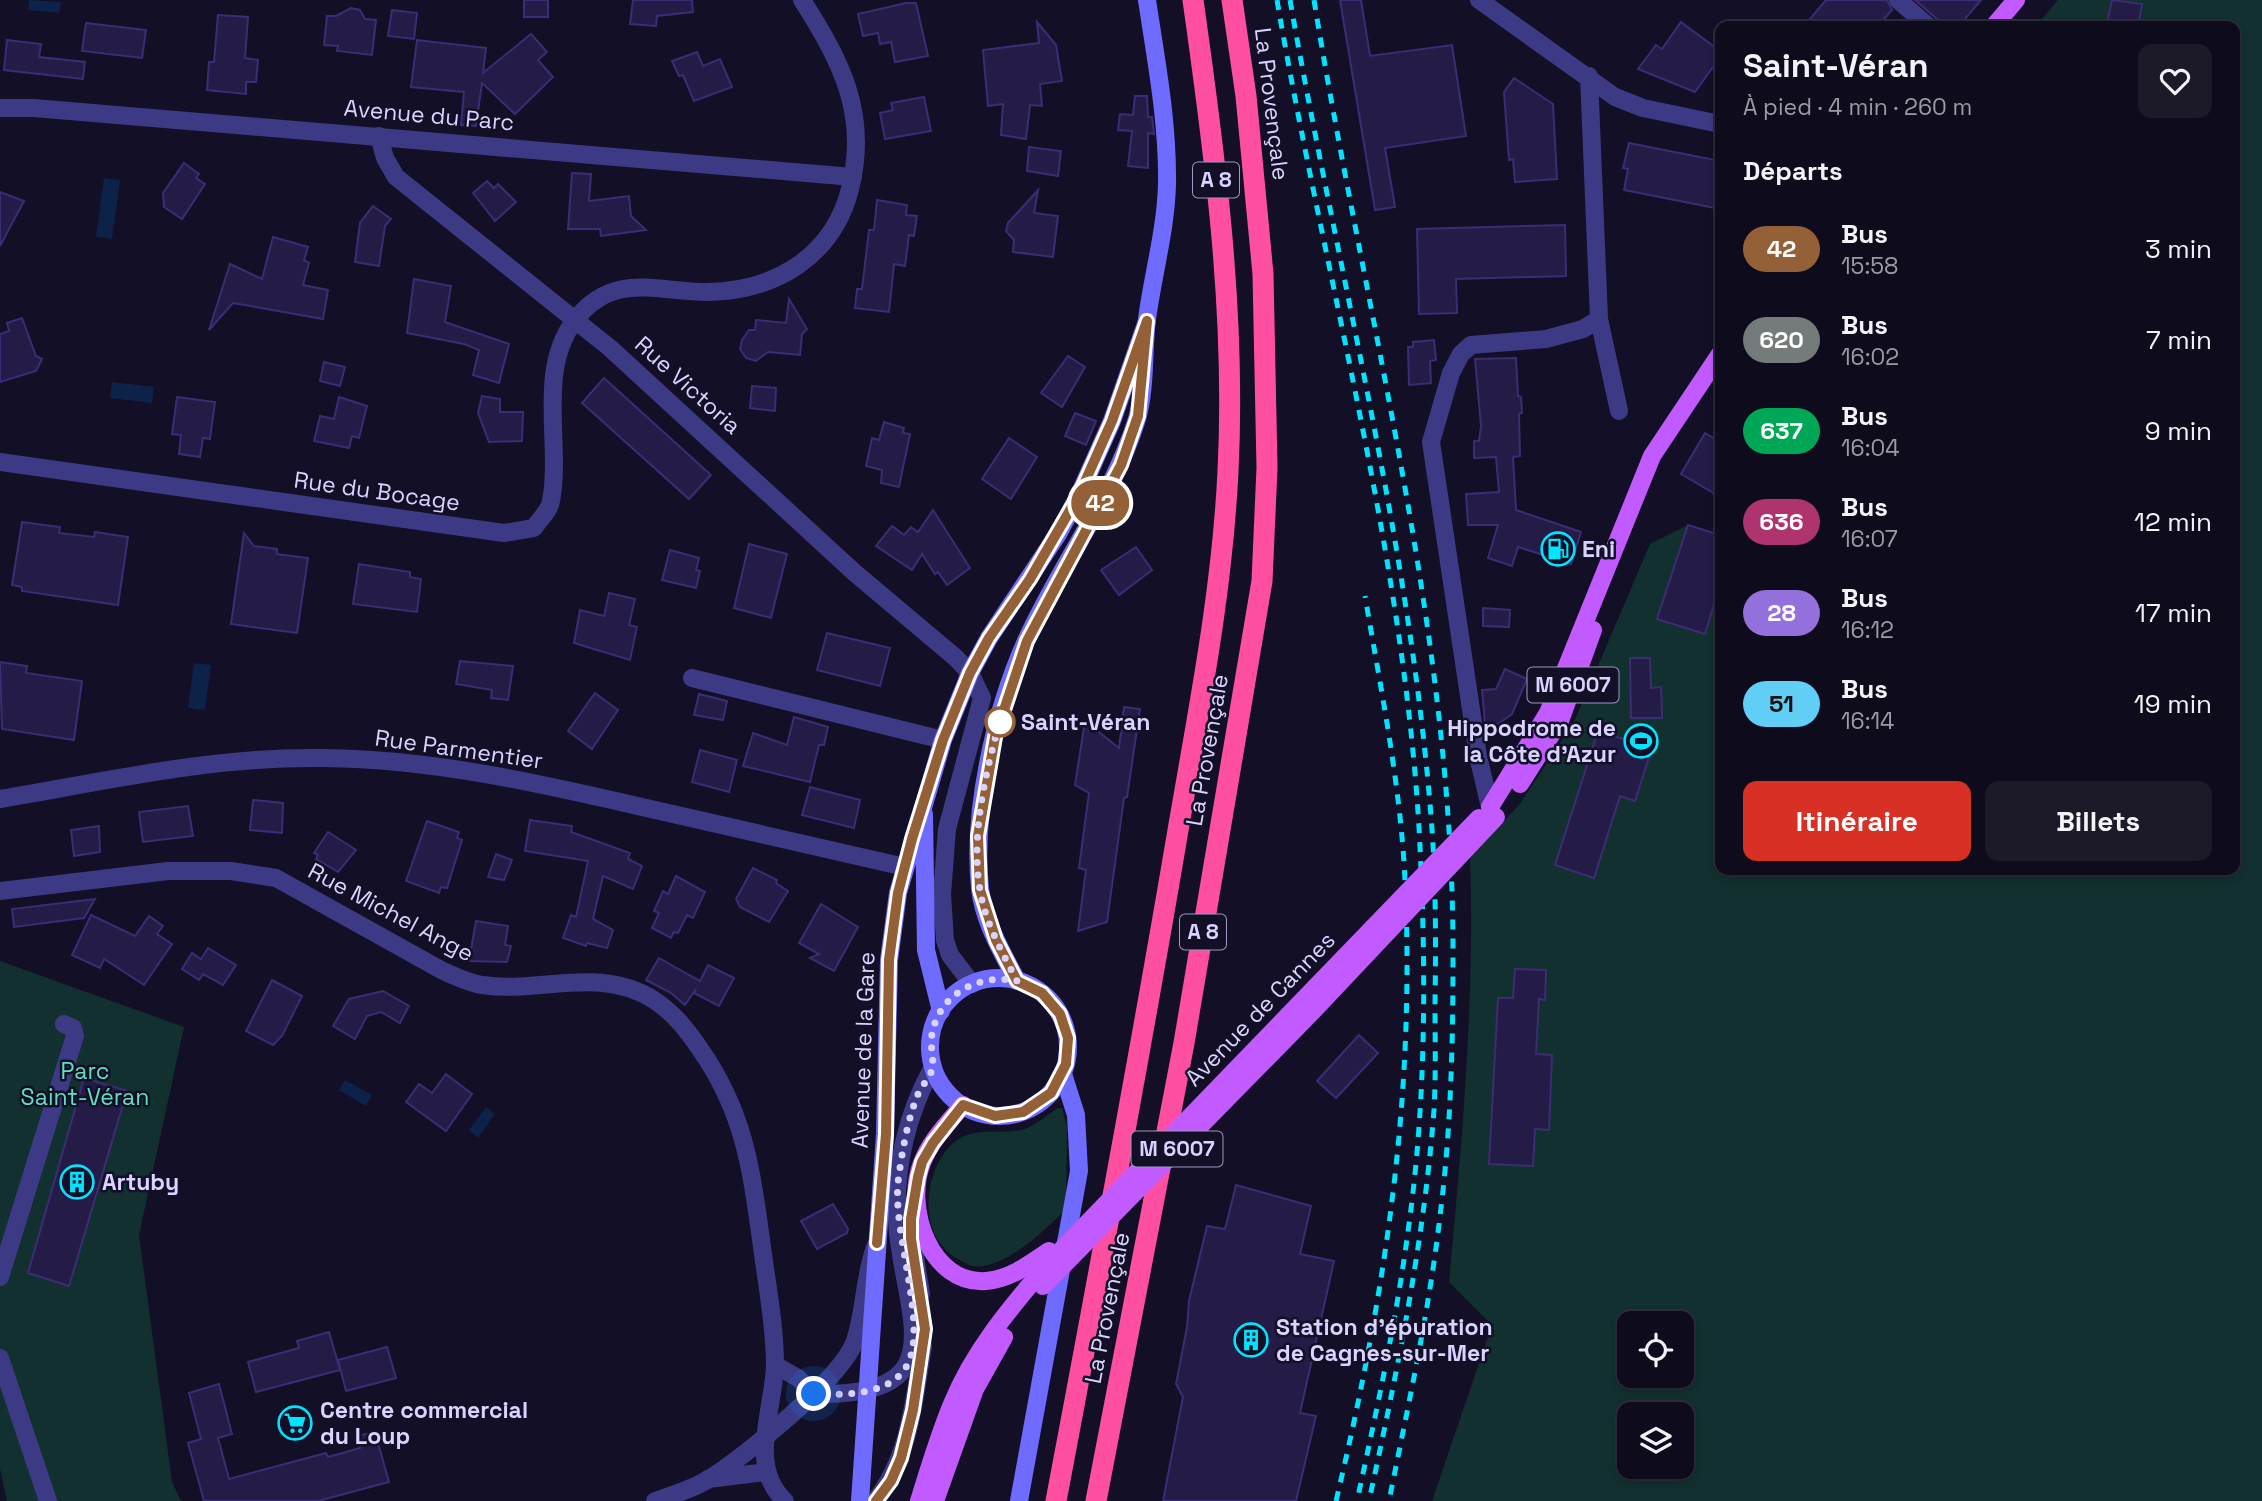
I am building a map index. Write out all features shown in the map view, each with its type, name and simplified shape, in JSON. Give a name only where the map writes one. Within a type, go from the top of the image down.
[{"type":"highway","name":"La Provençale","points":[[1056,1501],[1143,1036],[1220,586],[1228,469],[1229,347],[1218,193],[1193,0]]},
{"type":"highway","name":"La Provençale","points":[[1096,1501],[1184,1043],[1262,581],[1267,468],[1264,274],[1248,110],[1231,0]]},
{"type":"main road","name":"Avenue de la Gare","points":[[1017,981],[996,940],[980,890],[978,836],[987,779],[1009,688],[1027,641],[1121,465],[1138,416],[1147,321],[1165,216],[1167,183],[1162,110],[1147,0]]},
{"type":"main road","points":[[1998,21],[2016,0]]},
{"type":"main road","name":"Avenue de la Gare","points":[[860,1501],[886,1134],[889,960],[905,867],[943,740],[970,673],[989,638],[1030,579],[1080,493],[1112,421],[1147,321]]},
{"type":"main road","name":"Avenue de Cannes","points":[[935,1501],[992,1354],[1043,1286],[1329,994],[1493,812],[1548,713],[1651,456],[1715,361]]},
{"type":"main road","points":[[923,804],[926,841],[923,894],[926,950],[941,1011]]},
{"type":"main road","name":"Avenue de Cannes","points":[[919,1501],[952,1404],[968,1370],[1048,1259],[1493,812]]},
{"type":"main road","points":[[998,978],[1017,981],[1042,993],[1060,1014],[1068,1044],[1063,1074],[1051,1093],[1023,1112],[995,1116],[963,1105],[946,1091],[933,1067],[932,1035],[941,1011],[951,998],[972,984],[998,978]]},
{"type":"main road","points":[[1019,1501],[1079,1171],[1076,1115],[1063,1074]]},
{"type":"main road","points":[[963,1105],[922,1162],[917,1191],[926,1238],[942,1264],[970,1280],[1000,1279],[1048,1259]]},
{"type":"street","points":[[574,321],[606,292],[635,286],[707,292],[740,289],[776,278],[818,251],[843,217],[853,177],[856,137],[851,97],[833,49],[802,0]]},
{"type":"street","points":[[1479,0],[1615,97],[1643,108],[1715,123]]},
{"type":"street","points":[[1898,0],[1922,21]]},
{"type":"street","points":[[1589,76],[1599,319],[1619,411]]},
{"type":"street","name":"Avenue du Parc","points":[[0,108],[34,108],[853,177]]},
{"type":"street","name":"Rue Victoria","points":[[379,136],[385,158],[396,177],[610,348],[855,573],[970,673]]},
{"type":"street","points":[[1493,812],[1478,756],[1431,442],[1451,373],[1461,354],[1471,345],[1546,339],[1583,329],[1599,319]]},
{"type":"street","name":"Rue du Bocage","points":[[0,462],[504,534],[534,527],[551,504],[554,375],[561,347],[574,321]]},
{"type":"street","points":[[970,673],[982,698],[947,828],[942,905],[945,940],[950,955],[972,984]]},
{"type":"street","points":[[692,678],[943,740]]},
{"type":"street","name":"Rue Parmentier","points":[[0,799],[204,765],[324,758],[386,761],[530,782],[905,867]]},
{"type":"street","name":"Rue Michel Ange","points":[[0,891],[168,871],[231,872],[276,878],[443,971],[470,982],[502,986],[588,980],[625,987],[653,999],[680,1021],[708,1060],[729,1094],[743,1132],[771,1310],[775,1365],[766,1435],[766,1472]]},
{"type":"street","points":[[0,1277],[75,1036],[74,1028],[64,1024]]},
{"type":"street","points":[[775,1365],[798,1378],[814,1394],[867,1391],[893,1380],[909,1362],[914,1336],[897,1223],[898,1184],[904,1145],[918,1093],[933,1067]]},
{"type":"street","points":[[876,1501],[891,1481],[901,1458],[913,1410],[925,1329],[911,1239],[911,1219],[917,1191]]},
{"type":"street","points":[[655,1501],[708,1479],[814,1394],[848,1356],[855,1341],[866,1272],[877,1243]]},
{"type":"street","points":[[0,1358],[48,1501]]},
{"type":"street","points":[[708,1479],[766,1472],[779,1500]]},
{"type":"green space","name":"Hippodrome de la Côte d'Azur","points":[[2058,0],[2262,0],[2262,1501],[1432,1501],[1492,1325],[1449,1282],[1469,1017],[1470,857],[1519,805],[1574,722],[1650,544],[1688,525],[1715,533],[1715,875],[2240,875],[2240,21],[2040,21]]},
{"type":"green space","name":"Parc Saint-Véran","points":[[0,961],[184,1027],[139,1235],[172,1482],[181,1501],[7,1501],[0,1469]]},
{"type":"green space","points":[[1062,1108],[1067,1127],[1066,1209],[1023,1247],[997,1262],[972,1266],[958,1259],[945,1249],[936,1237],[931,1222],[930,1189],[941,1158],[950,1146],[966,1135],[1021,1130],[1036,1124]]},
{"type":"water","points":[[29,0],[61,2],[59,13],[28,10]]},
{"type":"water","points":[[104,178],[120,180],[112,239],[96,237]]},
{"type":"water","points":[[112,382],[154,387],[152,403],[110,398]]},
{"type":"water","points":[[194,663],[211,665],[205,710],[188,708]]},
{"type":"water","points":[[345,1080],[372,1095],[366,1106],[339,1090]]},
{"type":"water","points":[[486,1107],[495,1114],[478,1138],[469,1130]]},
{"type":"building","points":[[524,0],[548,0],[548,17],[524,17]]},
{"type":"building","points":[[633,0],[692,0],[693,12],[657,16],[656,26],[630,24]]},
{"type":"building","points":[[1340,0],[1361,0],[1370,56],[1452,45],[1466,136],[1385,148],[1395,207],[1375,210]]},
{"type":"building","points":[[1826,0],[1887,0],[1892,10],[1882,21],[1808,21]]},
{"type":"building","points":[[1915,0],[1981,0],[1963,21],[1939,21]]},
{"type":"building","points":[[2112,0],[2142,4],[2139,21],[2107,21]]},
{"type":"building","points":[[916,3],[928,56],[895,62],[891,42],[880,44],[878,33],[863,36],[858,14]]},
{"type":"building","points":[[351,8],[360,10],[365,19],[376,20],[372,55],[337,51],[338,46],[324,45],[327,16],[336,16]]},
{"type":"building","points":[[392,10],[417,13],[414,39],[388,36]]},
{"type":"building","points":[[218,15],[248,17],[245,58],[258,60],[256,82],[246,82],[246,94],[207,90],[209,62],[214,62]]},
{"type":"building","points":[[1037,22],[1056,45],[1062,81],[1040,84],[1042,106],[1030,105],[1026,139],[1001,135],[1003,104],[988,106],[983,50],[1039,43]]},
{"type":"building","points":[[1681,22],[1715,47],[1715,64],[1695,92],[1638,69],[1656,45],[1662,49]]},
{"type":"building","points":[[86,23],[146,30],[142,58],[82,51]]},
{"type":"building","points":[[531,34],[547,52],[538,60],[553,77],[515,114],[482,83],[476,126],[461,125],[464,92],[411,87],[417,40],[486,48],[483,73]]},
{"type":"building","points":[[7,40],[41,44],[39,57],[85,62],[83,79],[4,70]]},
{"type":"building","points":[[697,52],[703,66],[720,59],[732,87],[694,101],[683,75],[679,76],[672,61]]},
{"type":"building","points":[[1514,78],[1553,104],[1557,179],[1515,182],[1513,159],[1509,160],[1504,92]]},
{"type":"building","points":[[1135,96],[1147,96],[1148,117],[1152,117],[1154,134],[1148,133],[1148,168],[1128,166],[1132,131],[1118,130],[1120,114],[1133,115]]},
{"type":"building","points":[[924,97],[931,131],[885,139],[880,113],[893,110],[891,103]]},
{"type":"building","points":[[1629,143],[1715,160],[1715,208],[1624,190],[1628,169],[1623,168]]},
{"type":"building","points":[[1029,147],[1061,151],[1058,176],[1027,171]]},
{"type":"building","points":[[184,163],[199,174],[196,178],[205,184],[182,219],[164,207],[163,193]]},
{"type":"building","points":[[572,173],[591,174],[589,201],[629,196],[631,216],[646,230],[601,236],[600,229],[568,229]]},
{"type":"building","points":[[487,181],[494,188],[498,184],[516,202],[495,221],[473,193]]},
{"type":"building","points":[[1038,190],[1034,213],[1058,216],[1053,257],[1013,252],[1014,240],[1006,231],[1008,223]]},
{"type":"building","points":[[0,192],[24,201],[0,246]]},
{"type":"building","points":[[877,200],[907,205],[906,215],[917,216],[914,236],[909,235],[905,266],[894,264],[889,312],[855,308],[857,289],[862,289],[869,230],[874,230]]},
{"type":"building","points":[[373,206],[391,219],[385,226],[379,266],[355,262],[360,223]]},
{"type":"building","points":[[1565,225],[1566,276],[1456,279],[1457,313],[1419,314],[1417,229]]},
{"type":"building","points":[[273,237],[308,247],[304,260],[309,263],[303,285],[328,290],[323,319],[233,303],[209,330],[230,264],[262,279]]},
{"type":"building","points":[[414,279],[451,286],[445,322],[509,344],[499,383],[473,375],[479,350],[464,344],[407,333]]},
{"type":"building","points":[[789,299],[807,329],[802,334],[800,355],[768,352],[756,361],[746,358],[740,349],[742,340],[749,330],[755,330],[756,320],[786,323]]},
{"type":"building","points":[[22,318],[36,356],[42,359],[36,371],[0,382],[0,334],[9,331],[7,323]]},
{"type":"building","points":[[1434,340],[1436,360],[1430,361],[1431,383],[1409,385],[1408,347],[1413,347],[1413,342]]},
{"type":"building","points":[[1068,356],[1085,367],[1062,407],[1041,393]]},
{"type":"building","points":[[1516,358],[1518,396],[1521,397],[1522,413],[1519,414],[1520,456],[1513,457],[1516,510],[1581,532],[1571,564],[1518,547],[1512,566],[1488,558],[1498,525],[1468,525],[1466,494],[1499,492],[1496,457],[1474,458],[1474,441],[1479,441],[1481,426],[1475,359]]},
{"type":"building","points":[[324,362],[345,367],[340,386],[320,381]]},
{"type":"building","points":[[604,378],[711,475],[689,499],[582,403]]},
{"type":"building","points":[[752,386],[776,388],[775,411],[750,408]]},
{"type":"building","points":[[482,396],[500,399],[500,412],[523,412],[522,441],[489,442],[478,413]]},
{"type":"building","points":[[177,397],[215,402],[210,439],[203,438],[200,457],[179,454],[181,435],[172,434]]},
{"type":"building","points":[[339,397],[367,406],[359,438],[352,436],[349,448],[314,441],[320,416],[334,419]]},
{"type":"building","points":[[1075,413],[1096,421],[1086,445],[1065,436]]},
{"type":"building","points":[[884,422],[904,428],[903,433],[910,434],[899,487],[881,483],[882,470],[866,466],[872,438],[879,440]]},
{"type":"building","points":[[1705,433],[1715,439],[1715,494],[1681,474]]},
{"type":"building","points":[[1009,438],[1037,457],[1011,499],[982,479]]},
{"type":"building","points":[[933,510],[970,568],[947,585],[938,572],[935,574],[922,554],[912,570],[876,546],[892,526],[904,535],[911,527],[918,532]]},
{"type":"building","points":[[22,522],[60,527],[59,533],[94,537],[95,532],[128,537],[118,605],[22,591],[22,587],[12,585]]},
{"type":"building","points":[[1688,525],[1715,533],[1715,601],[1705,634],[1657,619]]},
{"type":"building","points":[[244,533],[254,546],[277,549],[277,554],[308,558],[297,633],[231,624]]},
{"type":"building","points":[[749,544],[787,554],[771,618],[734,608]]},
{"type":"building","points":[[1136,547],[1152,570],[1119,595],[1101,570]]},
{"type":"building","points":[[670,550],[699,558],[696,570],[700,571],[696,588],[662,580]]},
{"type":"building","points":[[359,564],[410,572],[410,577],[421,579],[417,612],[353,604]]},
{"type":"building","points":[[609,593],[635,599],[629,625],[637,627],[630,660],[574,643],[580,610],[604,616]]},
{"type":"building","points":[[1483,608],[1510,610],[1509,627],[1483,626]]},
{"type":"building","points":[[827,633],[890,648],[880,686],[817,670]]},
{"type":"building","points":[[1630,658],[1650,658],[1651,688],[1661,687],[1662,718],[1631,718]]},
{"type":"building","points":[[460,661],[513,666],[508,700],[491,698],[492,690],[456,684]]},
{"type":"building","points":[[0,662],[27,666],[26,673],[82,681],[74,740],[2,729]]},
{"type":"building","points":[[1505,669],[1527,679],[1512,714],[1498,724],[1485,724],[1482,690],[1496,689]]},
{"type":"building","points":[[595,693],[618,710],[592,749],[568,731]]},
{"type":"building","points":[[699,694],[727,701],[723,720],[694,715]]},
{"type":"building","points":[[1124,707],[1140,709],[1127,797],[1124,798],[1107,922],[1078,931],[1086,870],[1079,868],[1089,793],[1075,785],[1085,721],[1119,748]]},
{"type":"building","points":[[794,717],[828,727],[824,745],[819,745],[810,782],[743,766],[753,733],[787,745]]},
{"type":"building","points":[[1598,731],[1652,748],[1635,801],[1620,796],[1594,878],[1555,865]]},
{"type":"building","points":[[700,750],[737,760],[729,792],[692,782]]},
{"type":"building","points":[[810,787],[860,800],[854,828],[802,815]]},
{"type":"building","points":[[253,800],[283,803],[282,833],[250,830]]},
{"type":"building","points":[[188,806],[193,836],[143,842],[139,812]]},
{"type":"building","points":[[530,820],[572,826],[571,832],[630,853],[628,859],[642,866],[633,889],[603,876],[593,919],[613,930],[607,948],[587,943],[586,946],[563,938],[571,915],[576,917],[588,861],[525,851]]},
{"type":"building","points":[[427,821],[459,832],[457,838],[462,840],[447,888],[441,887],[439,893],[406,881]]},
{"type":"building","points":[[99,826],[100,852],[74,856],[71,830]]},
{"type":"building","points":[[328,832],[356,850],[338,872],[316,859],[318,855],[314,853]]},
{"type":"building","points":[[496,854],[512,860],[504,880],[488,877]]},
{"type":"building","points":[[753,868],[777,880],[776,883],[788,891],[769,922],[740,907],[736,899]]},
{"type":"building","points":[[676,876],[705,892],[693,918],[687,915],[678,933],[674,932],[671,938],[652,928],[659,913],[654,911],[663,891],[668,894]]},
{"type":"building","points":[[95,899],[84,918],[14,927],[12,909]]},
{"type":"building","points":[[821,904],[858,927],[834,971],[810,958],[819,954],[799,943]]},
{"type":"building","points":[[91,915],[135,936],[149,916],[163,926],[157,934],[172,944],[144,985],[104,959],[100,968],[72,955]]},
{"type":"building","points":[[476,921],[508,926],[505,945],[511,946],[507,962],[469,961]]},
{"type":"building","points":[[208,948],[236,965],[223,985],[203,974],[199,980],[182,969],[192,953],[201,959]]},
{"type":"building","points":[[659,958],[700,981],[708,965],[734,978],[719,1006],[694,993],[696,989],[685,1005],[671,993],[646,980]]},
{"type":"building","points":[[1515,969],[1546,970],[1545,1000],[1539,999],[1536,1054],[1552,1055],[1549,1130],[1535,1129],[1533,1166],[1489,1164],[1498,998],[1513,998]]},
{"type":"building","points":[[272,980],[302,996],[282,1036],[273,1045],[246,1031]]},
{"type":"building","points":[[383,991],[409,1006],[400,1023],[381,1012],[367,1016],[355,1039],[333,1026],[349,999]]},
{"type":"building","points":[[1359,1035],[1378,1053],[1336,1098],[1317,1081]]},
{"type":"building","points":[[446,1074],[472,1094],[446,1131],[406,1102],[419,1084],[432,1093]]},
{"type":"building","name":"Artuby","points":[[84,1078],[127,1091],[69,1286],[28,1273]]},
{"type":"building","name":"Station d’épuration de Cagnes-sur-Mer","points":[[1236,1185],[1311,1206],[1300,1254],[1334,1261],[1300,1413],[1316,1416],[1296,1501],[1163,1501],[1183,1397],[1176,1384],[1189,1301],[1207,1226],[1225,1229]]},
{"type":"building","points":[[833,1204],[848,1229],[847,1233],[817,1249],[801,1221]]},
{"type":"building","points":[[329,1332],[340,1370],[256,1392],[248,1362],[299,1348],[297,1341]]},
{"type":"building","points":[[387,1347],[396,1378],[346,1391],[338,1360]]},
{"type":"building","points":[[219,1384],[232,1434],[218,1438],[229,1479],[326,1453],[328,1457],[360,1448],[357,1436],[375,1432],[389,1482],[318,1501],[204,1501],[188,1443],[201,1439],[189,1393]]},
{"type":"railway","points":[[1277,0],[1379,515],[1410,722],[1419,827],[1423,1026],[1415,1175],[1393,1328],[1357,1501]]},
{"type":"railway","points":[[1290,0],[1369,401],[1405,602],[1419,703],[1433,854],[1434,1110],[1424,1209],[1408,1307],[1369,1501]]},
{"type":"railway","points":[[1314,0],[1423,596],[1439,716],[1449,837],[1453,989],[1447,1151],[1430,1288],[1389,1501]]},
{"type":"railway","points":[[1336,1501],[1370,1342],[1383,1263],[1402,1105],[1406,1025],[1407,944],[1401,829],[1388,729],[1365,596]]},
{"type":"bus line","name":"42","points":[[876,1501],[891,1481],[901,1458],[913,1410],[925,1329],[917,1262],[911,1239],[911,1219],[922,1162],[933,1143],[963,1105],[973,1111],[995,1116],[1023,1112],[1051,1093],[1066,1064],[1068,1038],[1060,1014],[1042,993],[1017,981],[996,940],[980,890],[978,836],[995,737],[1009,688],[1027,641],[1121,465],[1138,416],[1147,321],[1112,421],[1080,493],[1058,534],[989,638],[970,673],[943,740],[912,839],[898,893],[889,960],[886,1134],[877,1243]]},
{"type":"place","name":"Eni","points":[[1558,549]]},
{"type":"place","name":"Saint-Véran","points":[[1000,722]]},
{"type":"place","name":"Hippodrome de la Côte d'Azur","points":[[1641,741]]},
{"type":"place","name":"Artuby","points":[[77,1182]]},
{"type":"place","name":"Station d’épuration de Cagnes-sur-Mer","points":[[1251,1340]]},
{"type":"place","name":"Centre commercial du Loup","points":[[295,1423]]},
{"type":"route","points":[[814,1394],[878,1388],[893,1380],[909,1362],[914,1336],[912,1307],[897,1223],[898,1184],[904,1145],[918,1093],[933,1067],[930,1048],[933,1029],[946,1004],[965,988],[991,979],[1017,981],[996,940],[980,890],[978,836],[995,737],[1002,713],[1000,722]]}]
